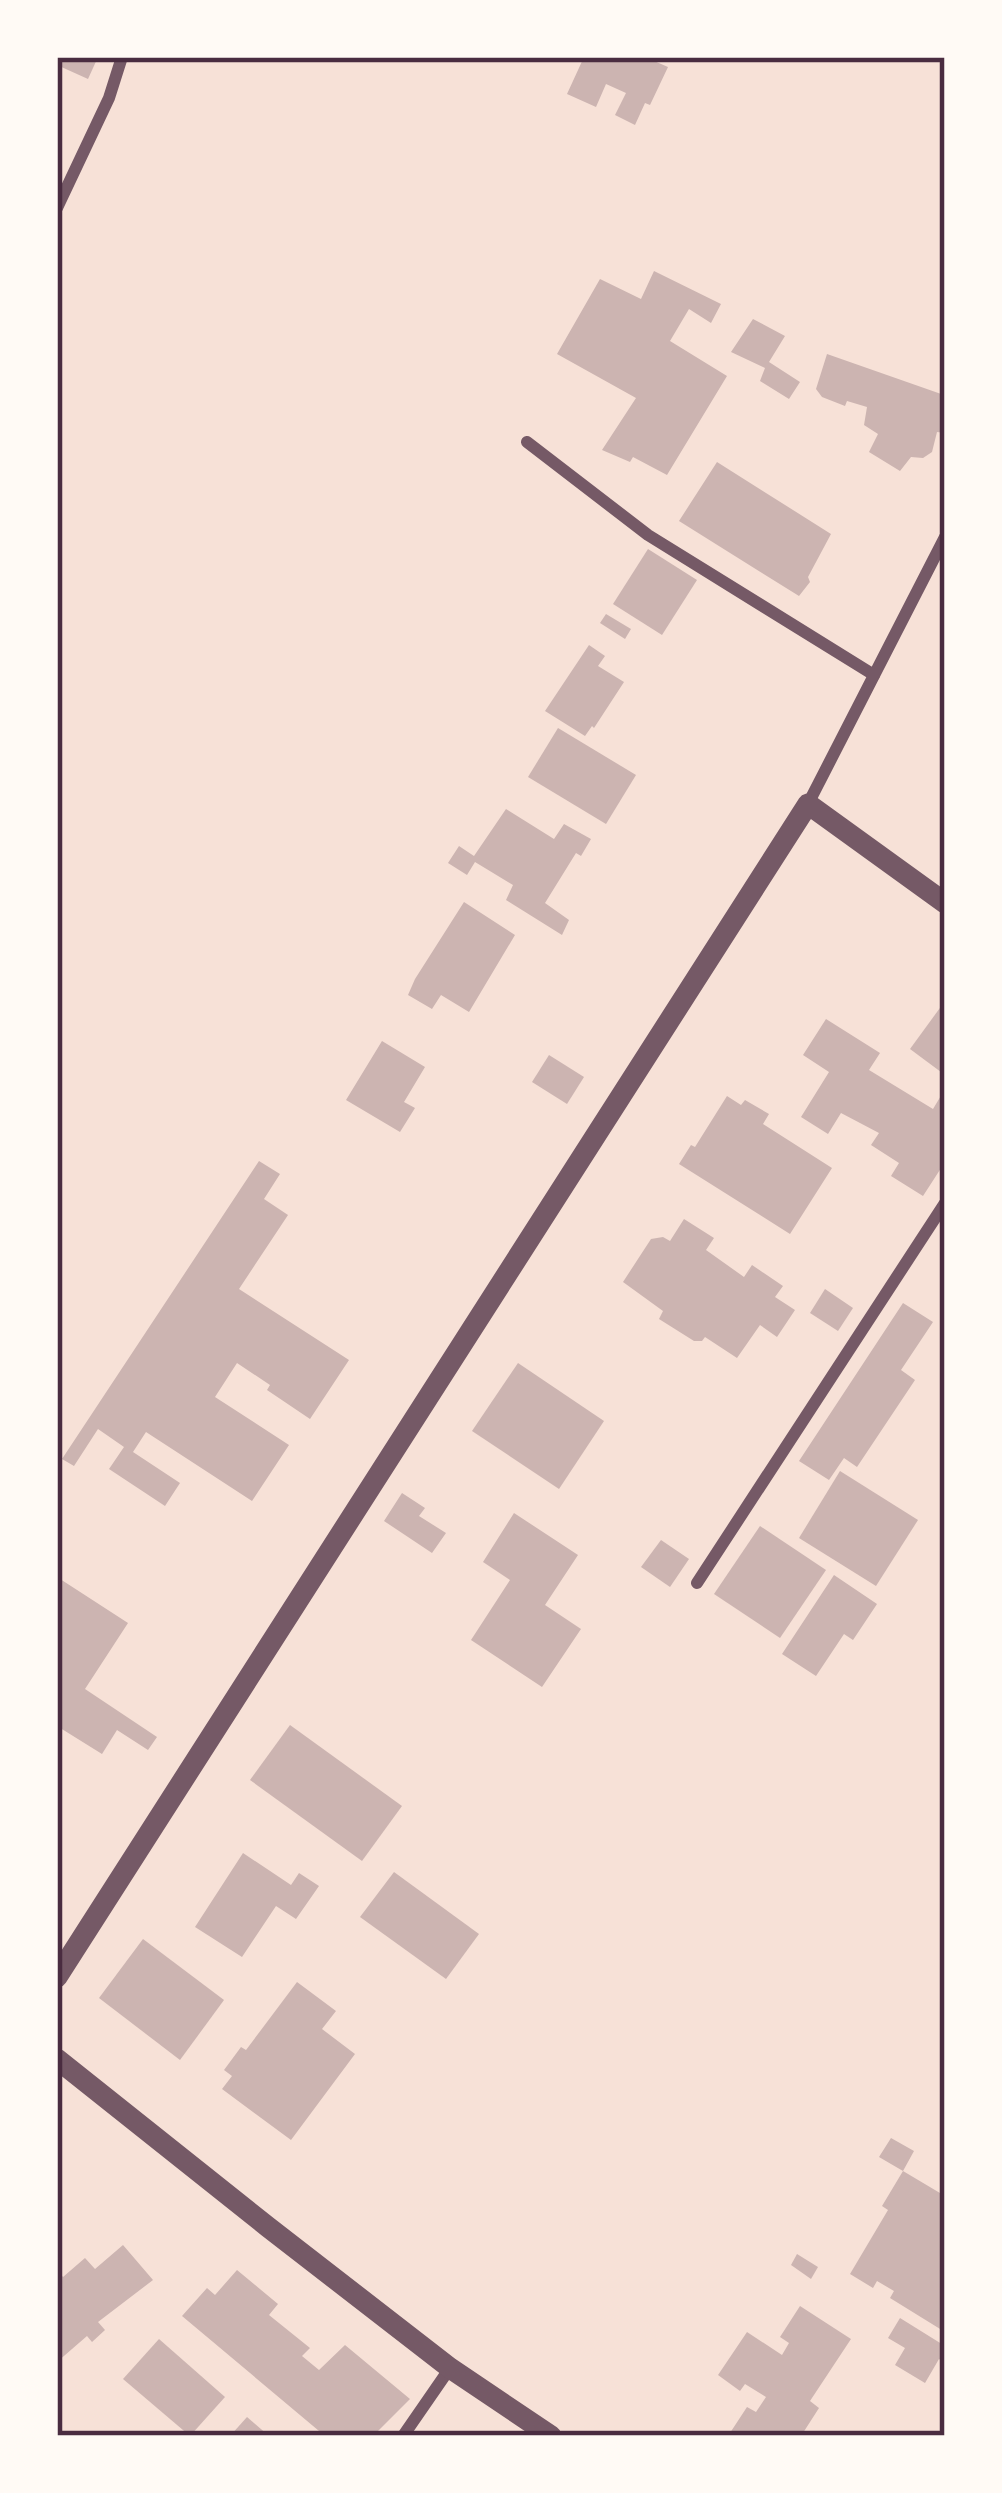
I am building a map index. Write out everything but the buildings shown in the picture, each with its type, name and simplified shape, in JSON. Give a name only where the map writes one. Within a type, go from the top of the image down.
[{"type":"street","points":[[57,208],[110,98],[122,57]]},
{"type":"street","points":[[526,442],[648,535],[874,675]]},
{"type":"street","points":[[57,1977],[808,804],[945,538]]},
{"type":"street","points":[[808,804],[945,904]]},
{"type":"street","points":[[697,1583],[945,1203]]},
{"type":"street","points":[[57,2059],[527,2429],[551,2436]]},
{"type":"street","points":[[403,2436],[450,2368]]}]
